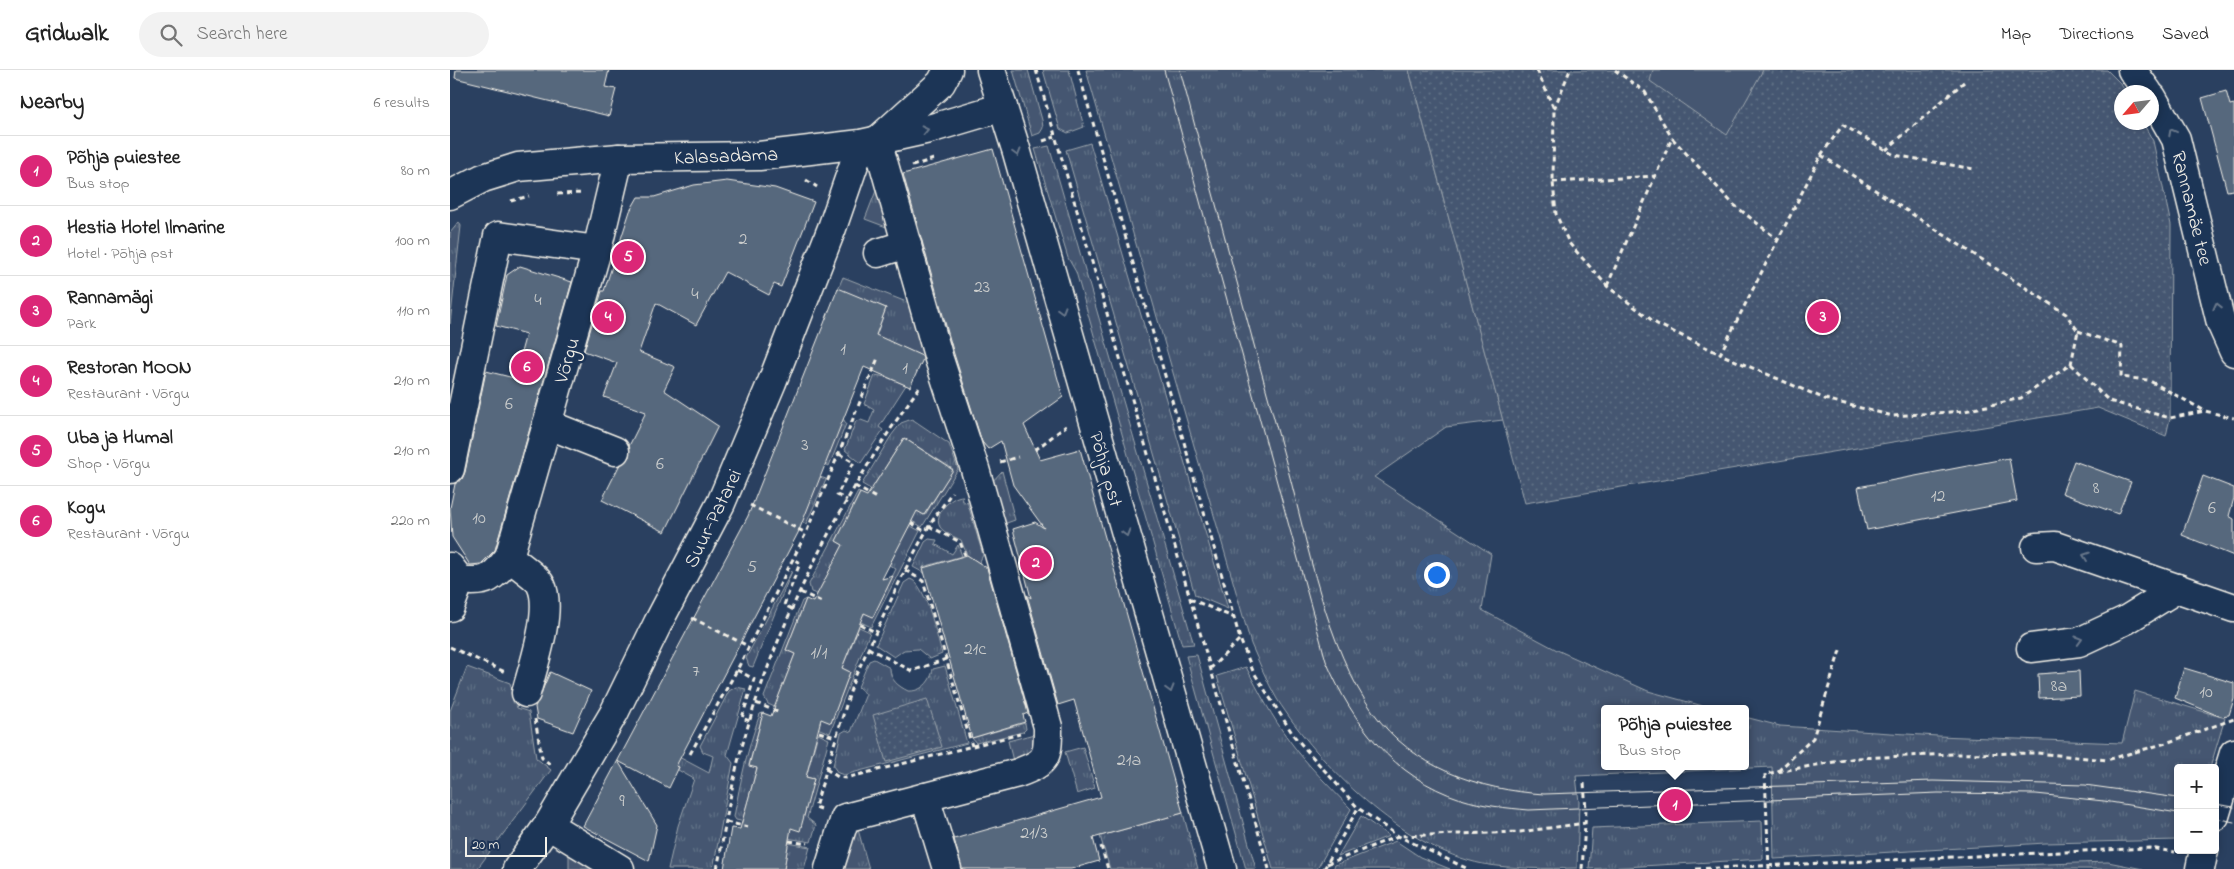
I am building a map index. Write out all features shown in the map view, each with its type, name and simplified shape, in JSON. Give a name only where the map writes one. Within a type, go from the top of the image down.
[{"type":"street","points":[[829,869],[844,818],[1032,768],[1039,765],[1048,749],[1048,727],[975,469],[940,359],[907,244],[869,142],[941,84],[948,70]]},
{"type":"street","name":"Põhja pst","points":[[991,70],[1222,869]]},
{"type":"street","points":[[1003,107],[1012,98],[1014,86],[1010,70]]},
{"type":"street","points":[[2132,70],[2143,85]]},
{"type":"street","name":"Kalasadama","points":[[450,195],[483,178],[518,167],[619,158],[760,156],[869,142],[929,129],[1003,107]]},
{"type":"street","name":"Rannamäe tee","points":[[2159,109],[2176,139],[2221,323],[2234,352]]},
{"type":"street","name":"Suur-Patarei","points":[[516,869],[548,825],[614,713],[658,623],[722,503],[869,142]]},
{"type":"street","name":"Võrgu","points":[[509,557],[597,250],[613,191],[619,158]]},
{"type":"street","points":[[450,468],[498,236],[597,250]]},
{"type":"street","points":[[878,253],[907,244]]},
{"type":"street","points":[[547,424],[615,451]]},
{"type":"street","points":[[2036,547],[2055,546],[2234,608]]},
{"type":"street","points":[[450,607],[455,574],[479,583],[495,575],[509,557],[541,585],[546,609],[539,647],[522,693]]},
{"type":"street","points":[[2031,648],[2079,642],[2126,620],[2178,588]]},
{"type":"street","points":[[2217,809],[2234,753]]},
{"type":"street","points":[[925,797],[947,869]]},
{"type":"street","points":[[548,825],[620,869]]},
{"type":"path","points":[[1036,70],[1268,869]]},
{"type":"path","points":[[1078,70],[1240,638],[1253,671],[1294,736],[1358,808],[1398,836],[1468,869]]},
{"type":"path","points":[[1537,70],[1554,109]]},
{"type":"path","points":[[1570,70],[1554,109],[1553,182],[1556,214],[1569,243],[1607,286],[1657,324],[1720,354],[1825,399],[1893,416],[1965,411],[2020,398],[2071,364],[2078,331]]},
{"type":"path","points":[[1615,70],[1645,92],[1672,138],[1732,204],[1777,239]]},
{"type":"path","points":[[1886,150],[1964,82]]},
{"type":"path","points":[[1720,354],[1821,155],[1843,125],[1894,155],[1974,169]]},
{"type":"path","points":[[1607,286],[1672,138]]},
{"type":"path","points":[[1821,155],[2066,314],[2078,331],[2122,346],[2121,377],[2148,380],[2205,411],[2234,418]]},
{"type":"path","points":[[1553,182],[1655,176]]},
{"type":"path","points":[[553,194],[613,191]]},
{"type":"path","points":[[502,203],[533,195]]},
{"type":"path","points":[[690,754],[737,670],[806,533],[878,358]]},
{"type":"path","points":[[717,869],[740,756],[750,721],[792,609],[847,500],[888,430],[940,359]]},
{"type":"path","points":[[2071,364],[2109,401],[2170,418],[2205,411]]},
{"type":"path","points":[[1035,450],[1090,410]]},
{"type":"path","points":[[839,454],[854,462],[837,495],[847,500]]},
{"type":"path","points":[[844,818],[815,807],[854,679],[875,632],[929,526],[947,497],[975,469]]},
{"type":"path","points":[[855,486],[876,498]]},
{"type":"path","points":[[746,503],[806,533]]},
{"type":"path","points":[[910,523],[926,532]]},
{"type":"path","points":[[929,526],[960,542],[965,555]]},
{"type":"path","points":[[792,609],[784,605],[800,563],[793,559]]},
{"type":"path","points":[[906,570],[923,581],[972,746]]},
{"type":"path","points":[[800,592],[822,602]]},
{"type":"path","points":[[1190,598],[1235,618]]},
{"type":"path","points":[[689,616],[748,646]]},
{"type":"path","points":[[860,624],[875,632]]},
{"type":"path","points":[[1210,669],[1240,638]]},
{"type":"path","points":[[450,647],[522,693],[542,758],[557,770]]},
{"type":"path","points":[[1778,772],[1813,738],[1841,647]]},
{"type":"path","points":[[868,648],[912,671],[946,659]]},
{"type":"path","points":[[737,670],[754,679],[742,718],[750,721]]},
{"type":"path","points":[[756,703],[780,713]]},
{"type":"path","points":[[1769,867],[1766,774],[1857,758],[2036,753],[2107,760],[2166,743],[2234,719]]},
{"type":"path","points":[[819,732],[835,737]]},
{"type":"path","points":[[826,769],[838,777],[846,778],[1027,733]]},
{"type":"path","points":[[1582,869],[1585,823],[1584,783]]},
{"type":"path","points":[[1324,869],[1358,808]]},
{"type":"path","points":[[726,822],[748,827]]},
{"type":"path","points":[[1327,864],[1398,836],[1520,832],[1585,823]]},
{"type":"path","points":[[789,841],[816,846]]},
{"type":"path","points":[[1101,846],[1108,869]]},
{"type":"path","points":[[1696,869],[2148,848],[2195,857]]},
{"type":"green space","points":[[1013,70],[1028,70],[1043,128],[1040,133],[1032,136]]},
{"type":"green space","points":[[1043,70],[1069,70],[1084,127],[1068,133],[1060,129]]},
{"type":"green space","points":[[1086,70],[1409,70],[1503,420],[1446,427],[1374,477],[1491,554],[1482,610],[1557,650],[1648,691],[1699,705],[1601,705],[1601,770],[1707,770],[1576,776],[1579,802],[1577,868],[1506,867],[1483,864],[1453,855],[1423,841],[1366,801],[1316,751],[1295,725],[1277,699],[1251,644]]},
{"type":"green space","points":[[1409,70],[2107,70],[2120,83],[2121,85],[2114,85],[2114,130],[2147,130],[2153,141],[2171,225],[2170,418],[2166,436],[2098,408],[1525,503]]},
{"type":"green space","points":[[1653,70],[1763,70],[1727,135],[1650,81]]},
{"type":"green space","points":[[1090,143],[1228,609],[1195,595],[1066,150]]},
{"type":"green space","points":[[1049,146],[1194,644],[1182,645],[1076,272],[1068,258],[1035,149]]},
{"type":"green space","points":[[879,183],[889,228],[865,219]]},
{"type":"green space","points":[[459,222],[461,226],[450,324],[450,233]]},
{"type":"green space","points":[[843,277],[909,303],[924,357],[876,336],[886,308],[838,289]]},
{"type":"green space","points":[[875,375],[906,385],[879,427],[883,430],[861,463],[845,450],[856,421],[861,420],[869,423],[874,410],[864,404]]},
{"type":"green space","points":[[794,400],[844,420],[846,424],[829,466],[825,464]]},
{"type":"green space","points":[[912,419],[949,444],[958,469],[922,527],[912,521],[915,510],[925,515],[953,469],[904,438],[875,483],[879,494],[862,484],[901,423]]},
{"type":"green space","points":[[1002,471],[1015,520],[1001,525],[991,483]]},
{"type":"green space","points":[[820,477],[826,479],[806,524],[756,500]]},
{"type":"green space","points":[[858,492],[860,493],[836,541],[843,545],[820,589],[825,597],[811,592],[809,584]]},
{"type":"green space","points":[[963,496],[961,499],[966,503],[967,501],[983,555],[979,563],[967,555],[961,540],[944,531],[938,522],[944,507],[953,499]]},
{"type":"green space","points":[[909,525],[920,531],[871,627],[859,621],[863,612],[873,616],[896,569],[889,565]]},
{"type":"green space","points":[[929,539],[937,540],[935,544],[952,554],[958,545],[962,556],[923,567],[924,573],[913,567],[925,542]]},
{"type":"green space","points":[[792,571],[753,667],[749,666],[746,658]]},
{"type":"green space","points":[[910,579],[916,583],[926,600],[942,654],[930,659],[918,649],[904,650],[894,657],[876,645],[904,583]]},
{"type":"green space","points":[[806,599],[786,650],[795,654],[777,701],[781,710],[768,704],[764,697],[802,601]]},
{"type":"green space","points":[[859,627],[870,632],[830,733],[817,728],[820,718],[831,722],[850,672],[842,668]]},
{"type":"green space","points":[[1197,655],[1256,869],[1246,869],[1186,656]]},
{"type":"green space","points":[[874,659],[890,668],[891,676],[895,682],[908,691],[921,688],[928,682],[933,669],[945,666],[967,743],[844,775],[838,773],[833,766],[841,733],[846,730],[851,732],[866,694],[858,687],[869,661]]},
{"type":"green space","points":[[467,667],[510,683],[517,708],[529,712],[536,758],[551,770],[477,869],[450,869],[450,711]]},
{"type":"green space","points":[[1246,667],[1271,713],[1289,740],[1311,767],[1351,809],[1317,869],[1273,869],[1217,676]]},
{"type":"green space","points":[[736,687],[746,689],[727,755],[733,763],[713,869],[668,869],[678,826],[694,779],[678,770],[679,767],[636,742],[677,756],[709,773],[713,756],[703,752],[700,746],[729,691]]},
{"type":"green space","points":[[2135,691],[2225,718],[2211,764],[2174,764],[2174,840],[2046,843],[1774,859],[1772,767],[1749,768],[1749,718],[1780,726],[1938,736],[2122,743]]},
{"type":"green space","points":[[927,699],[942,747],[886,762],[873,715]]},
{"type":"green space","points":[[763,713],[749,765],[757,768],[744,815],[745,822],[736,820],[734,817],[748,752],[760,714]]},
{"type":"green space","points":[[1025,723],[1026,729],[1023,732],[976,743],[972,738]]},
{"type":"green space","points":[[1038,733],[1036,744],[1033,748],[1014,765],[1008,741]]},
{"type":"green space","points":[[818,734],[829,739],[807,818],[816,825],[811,842],[787,838],[789,827],[814,779],[806,777]]},
{"type":"green space","points":[[1083,747],[1095,788],[1077,794],[1065,752]]},
{"type":"green space","points":[[1183,813],[1198,869],[1110,869],[1100,836]]},
{"type":"green space","points":[[1361,816],[1389,836],[1338,856]]},
{"type":"green space","points":[[1762,821],[1763,859],[1589,869],[1592,828]]},
{"type":"green space","points":[[857,826],[869,869],[843,869],[854,827]]},
{"type":"green space","points":[[1396,841],[1420,857],[1450,869],[1333,869],[1335,865]]},
{"type":"green space","points":[[788,843],[810,847],[804,869],[784,869]]},
{"type":"green space","points":[[569,853],[595,869],[569,869]]},
{"type":"green space","points":[[2108,862],[2143,869],[1895,869]]},
{"type":"building","points":[[456,70],[609,70],[605,87],[616,89],[609,116],[455,78]]},
{"type":"building","points":[[2226,91],[2230,105],[2234,104],[2234,190],[2227,191],[2202,98]]},
{"type":"building","points":[[993,149],[1063,397],[1024,425],[1040,460],[1080,449],[1183,813],[1093,838],[1099,861],[1071,869],[962,869],[954,839],[1101,797],[1074,700],[1058,705],[1027,595],[1031,598],[1013,529],[1035,522],[1044,528],[1013,485],[1001,441],[988,449],[982,442],[954,354],[903,174]]},
{"type":"building","points":[[727,181],[775,188],[814,202],[781,287],[774,284],[769,295],[725,272],[696,325],[656,303],[639,352],[675,367],[664,390],[718,426],[665,532],[602,500],[619,466],[629,457],[629,446],[646,412],[604,397],[617,363],[584,351],[602,291],[604,291],[630,211],[638,197],[654,197],[694,185]]},
{"type":"building","points":[[520,266],[572,282],[495,550],[481,564],[470,565],[452,537],[450,508],[455,484],[462,479],[465,472],[486,371],[514,378],[526,334],[496,326],[507,275]]},
{"type":"building","points":[[838,288],[886,308],[876,335],[922,356],[923,359],[910,387],[864,367],[798,533],[676,766],[679,767],[669,788],[618,761],[657,825],[649,861],[583,826],[748,516]]},
{"type":"building","points":[[904,438],[953,470],[924,515],[917,511],[882,579],[893,576],[873,617],[864,613],[842,668],[850,672],[831,723],[821,719],[806,777],[814,779],[800,831],[791,828],[784,869],[724,869],[731,828],[740,829],[757,768],[749,766],[763,713],[771,716],[795,654],[786,650],[806,599],[813,602],[843,545],[836,541],[860,493],[867,496]]},
{"type":"building","points":[[2009,458],[2017,501],[1867,530],[1858,487]]},
{"type":"building","points":[[2074,461],[2131,482],[2118,514],[2062,493]]},
{"type":"building","points":[[2203,476],[2234,488],[2234,498],[2229,516],[2234,519],[2234,556],[2182,535]]},
{"type":"building","points":[[967,555],[987,568],[1028,713],[1023,715],[1025,722],[972,738],[923,568]]},
{"type":"building","points":[[2184,668],[2234,683],[2234,699],[2229,715],[2219,716],[2175,698]]},
{"type":"building","points":[[2079,671],[2080,696],[2039,698],[2038,674]]},
{"type":"building","points":[[550,672],[591,691],[573,732],[537,719],[535,707]]},
{"type":"tram line","points":[[1164,70],[1326,661],[1349,706],[1363,727],[1378,745],[1415,777],[1461,799],[1486,805],[1529,810],[1938,793],[2036,794],[2104,801],[2174,812]]},
{"type":"tram line","points":[[1180,70],[1320,594],[1343,657],[1357,686],[1373,712],[1407,748],[1428,762],[1472,781],[1520,792],[1544,794],[1933,781],[2085,785],[2174,797]]},
{"type":"tram line","points":[[2219,805],[2234,807]]},
{"type":"tram line","points":[[2219,819],[2234,822]]},
{"type":"place","name":"Uba ja Humal","points":[[628,257]]},
{"type":"place","name":"Restoran MOON","points":[[608,317]]},
{"type":"place","name":"Rannamägi","points":[[1823,317]]},
{"type":"place","name":"Kogu","points":[[527,367]]},
{"type":"place","name":"Hestia Hotel Ilmarine","points":[[1036,563]]},
{"type":"place","name":"Põhja puiestee","points":[[1675,805]]}]
